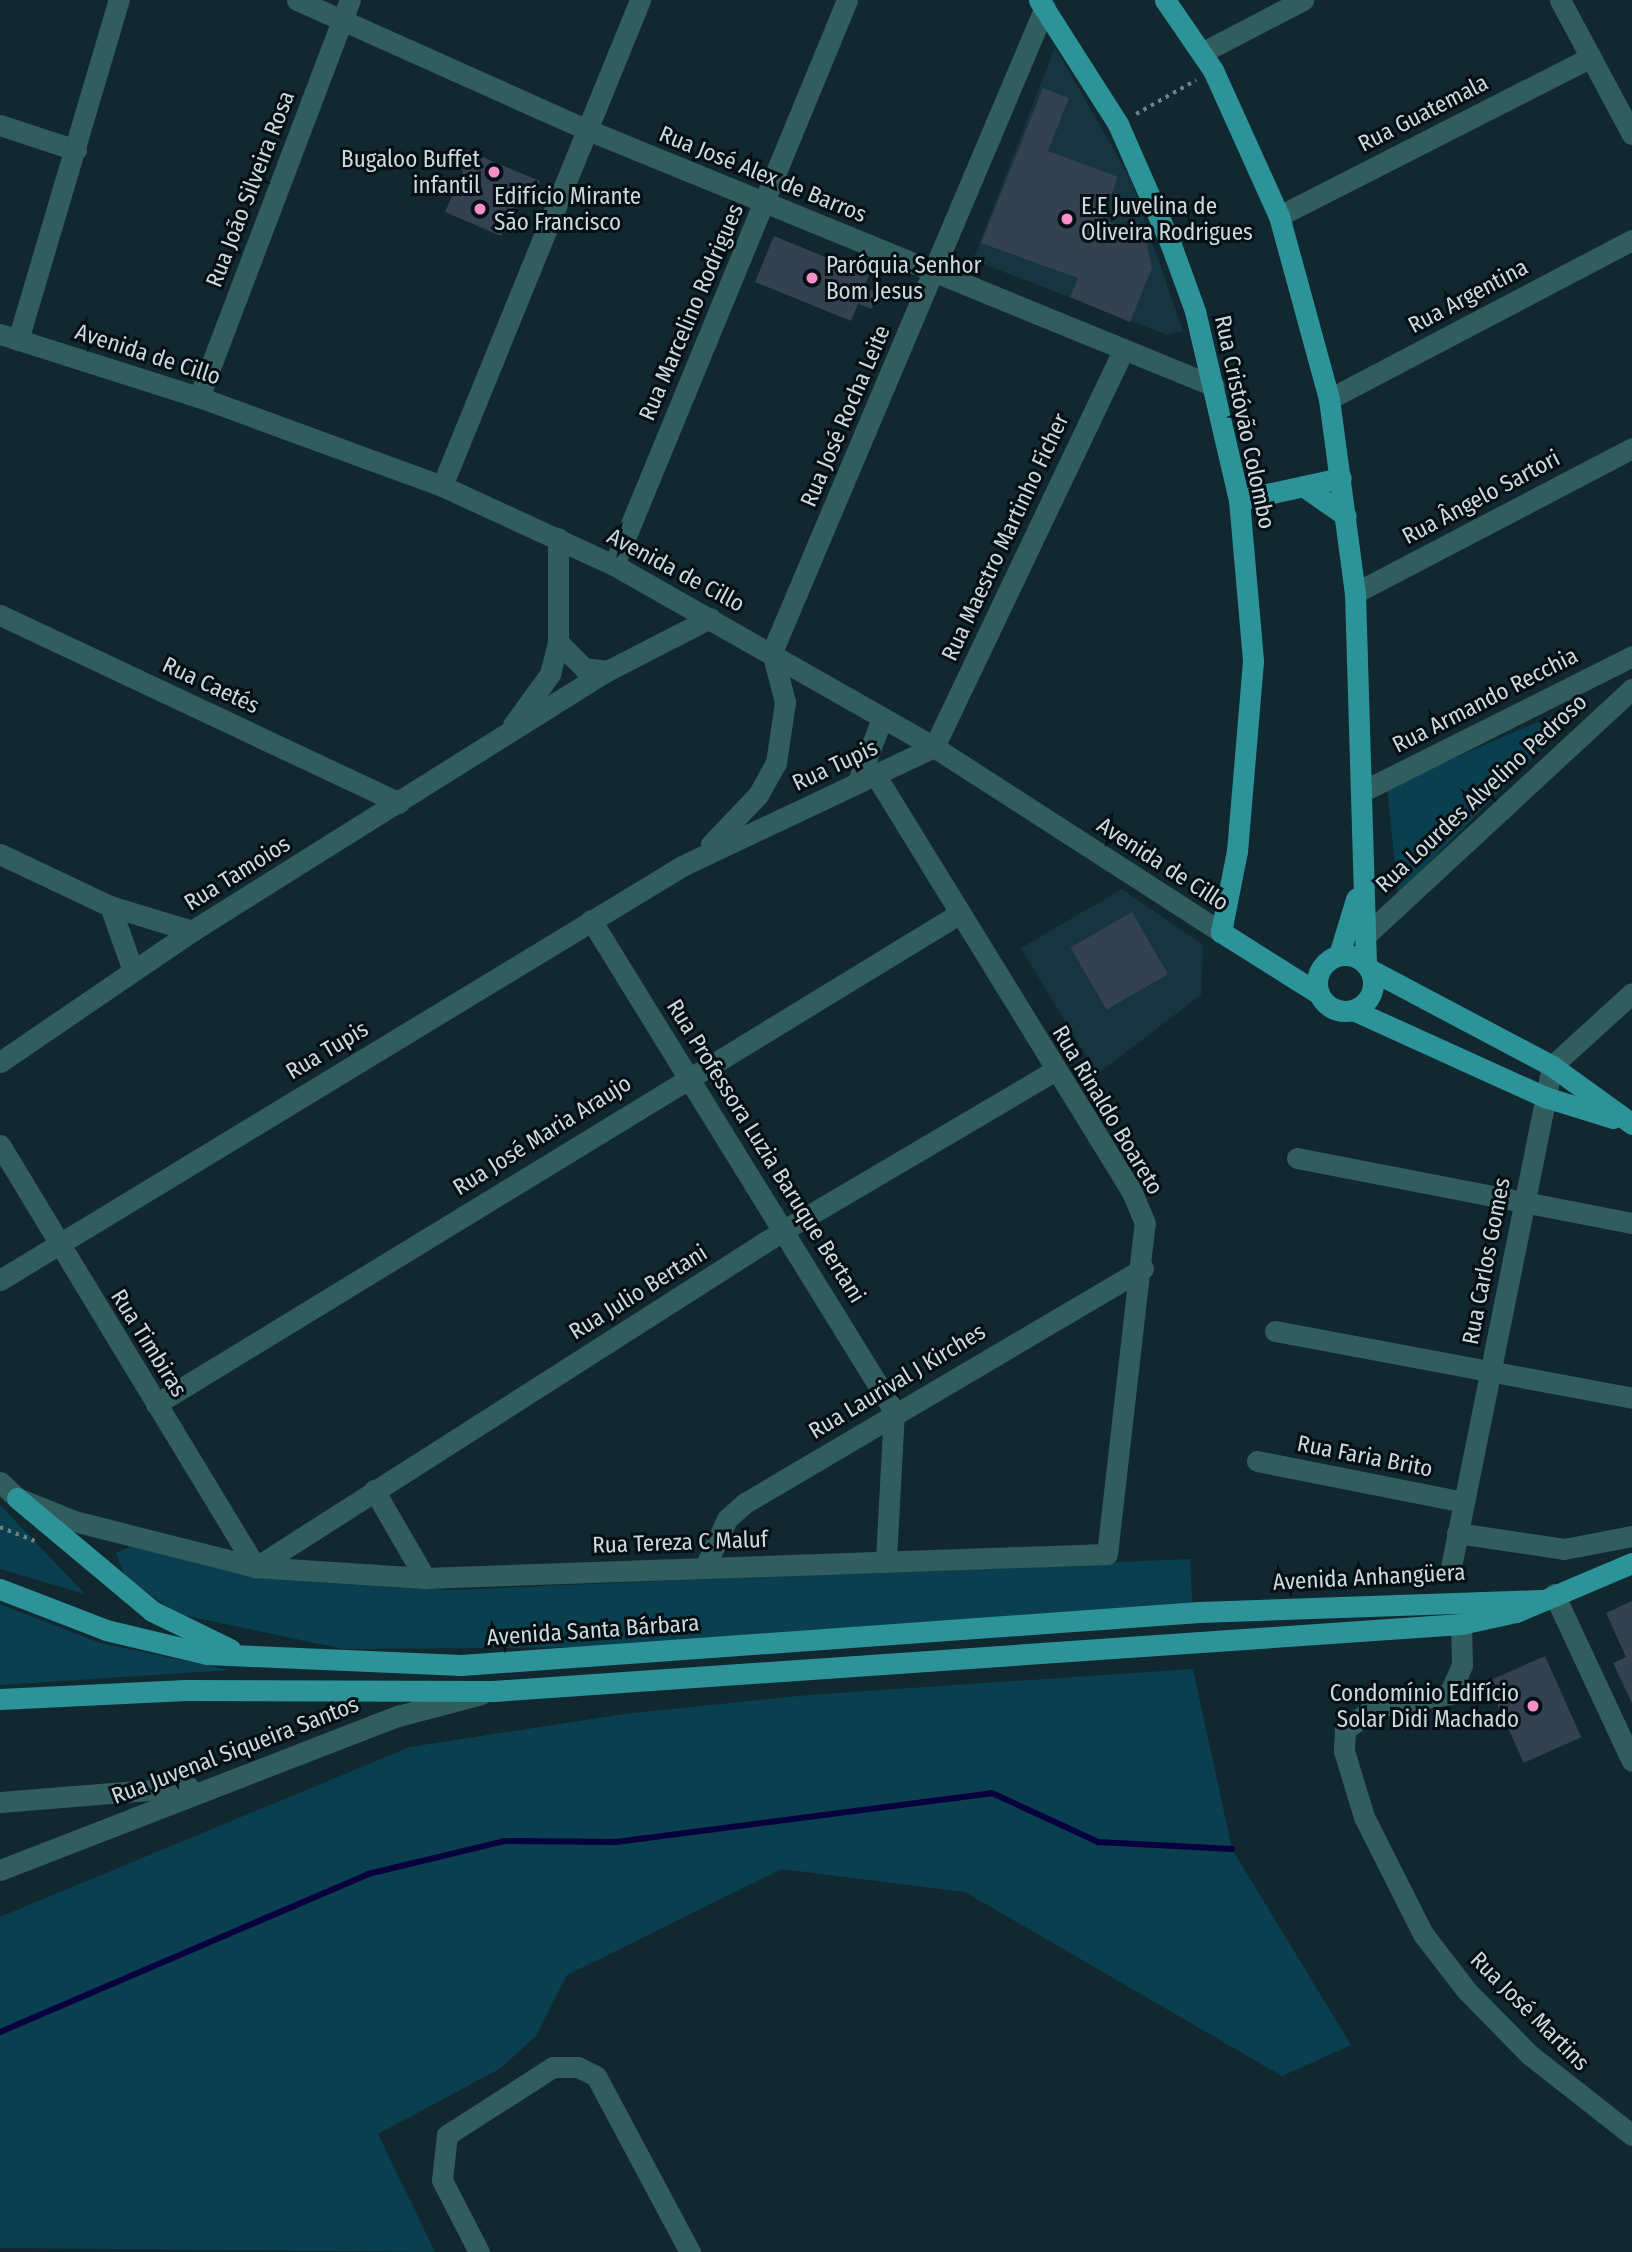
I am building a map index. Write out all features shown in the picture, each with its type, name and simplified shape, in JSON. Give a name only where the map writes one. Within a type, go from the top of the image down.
[{"type":"main road","points":[[1165,0],[1208,61],[1279,216],[1329,399],[1354,593],[1361,792],[1360,887],[1369,999],[1353,1010]]},
{"type":"main road","name":"Rua Cristóvão Colombo","points":[[1042,4],[1118,124],[1171,245],[1214,386],[1239,500],[1252,674],[1237,851],[1221,932]]},
{"type":"main road","points":[[1239,500],[1341,478]]},
{"type":"main road","points":[[1303,486],[1346,516]]},
{"type":"main road","points":[[1273,965],[1335,957],[1368,967],[1552,1066],[1632,1124],[1545,1097],[1353,1010],[1329,1006],[1319,993],[1318,975],[1335,957],[1360,887]]},
{"type":"main road","name":"Avenida de Cillo","points":[[1221,932],[1319,993]]},
{"type":"main road","points":[[17,1498],[152,1611],[254,1660]]},
{"type":"main road","name":"Avenida Anhangüera","points":[[493,1691],[1203,1639],[1461,1624],[1547,1597],[1632,1563]]},
{"type":"main road","name":"Avenida Santa Bárbara","points":[[0,1590],[140,1640],[254,1660],[473,1664],[1199,1612]]},
{"type":"main road","name":"Avenida Anhangüera","points":[[1199,1612],[1513,1596],[1547,1597]]},
{"type":"main road","points":[[0,1701],[186,1690],[493,1691]]},
{"type":"street","points":[[9,337],[76,149],[119,0]]},
{"type":"street","name":"Rua José Alex de Barros","points":[[297,0],[346,9],[588,130],[1214,386]]},
{"type":"street","points":[[442,486],[640,0]]},
{"type":"street","name":"Rua Marcelino Rodrigues","points":[[614,565],[847,0]]},
{"type":"street","points":[[1208,61],[1303,0]]},
{"type":"street","points":[[1560,0],[1632,134]]},
{"type":"street","name":"Rua José Rocha Leite","points":[[772,652],[937,272],[1042,4]]},
{"type":"street","name":"Rua João Silveira Rosa","points":[[199,397],[346,9]]},
{"type":"street","name":"Rua Guatemala","points":[[1279,216],[1591,57]]},
{"type":"street","points":[[0,125],[76,149]]},
{"type":"street","name":"Rua Argentina","points":[[1329,399],[1632,240]]},
{"type":"street","name":"Avenida de Cillo","points":[[9,337],[199,397],[442,486],[614,565],[772,652],[881,721],[934,747],[1221,932]]},
{"type":"street","name":"Rua Maestro Martinho Ficher","points":[[934,747],[1123,350]]},
{"type":"street","name":"Rua Ângelo Sartori","points":[[1354,593],[1632,448]]},
{"type":"street","name":"Rua Tamoios","points":[[506,735],[550,674],[558,642],[558,538]]},
{"type":"street","name":"Rua Caetés","points":[[0,615],[400,803]]},
{"type":"street","name":"Rua Tamoios","points":[[0,1062],[192,931],[607,671],[710,618]]},
{"type":"street","points":[[558,642],[584,668],[607,671]]},
{"type":"street","name":"Rua Tupis","points":[[682,866],[728,830],[758,795],[784,733],[785,702],[772,652]]},
{"type":"street","name":"Rua Armando Recchia","points":[[1361,792],[1632,656]]},
{"type":"street","name":"Rua Lourdes Alvelino Pedroso","points":[[1364,936],[1632,689]]},
{"type":"street","points":[[867,778],[881,721]]},
{"type":"street","name":"Rua Tupis","points":[[0,1280],[682,866],[934,747]]},
{"type":"street","name":"Rua Rinaldo Boareto","points":[[867,778],[1132,1192],[1145,1223],[1143,1269],[1107,1554]]},
{"type":"street","points":[[758,795],[769,825]]},
{"type":"street","points":[[0,854],[110,906],[192,931]]},
{"type":"street","points":[[110,906],[133,971]]},
{"type":"street","name":"Rua José Maria Araujo","points":[[156,1404],[689,1075],[957,915]]},
{"type":"street","name":"Rua Professora Luzia Baruque Bertani","points":[[591,920],[894,1411]]},
{"type":"street","points":[[1552,1066],[1632,993]]},
{"type":"street","name":"Rua Carlos Gomes","points":[[1450,1572],[1552,1066]]},
{"type":"street","name":"Rua Julio Bertani","points":[[256,1567],[784,1230],[1054,1071]]},
{"type":"street","name":"Rua Timbiras","points":[[0,1145],[55,1245],[256,1567]]},
{"type":"street","points":[[1297,1158],[1632,1223]]},
{"type":"street","name":"Rua Laurival J Kirches","points":[[705,1567],[727,1519],[745,1503],[894,1411],[1143,1269]]},
{"type":"street","points":[[1275,1331],[1632,1398]]},
{"type":"street","points":[[886,1560],[894,1411]]},
{"type":"street","name":"Rua Faria Brito","points":[[1257,1461],[1464,1503]]},
{"type":"street","points":[[0,1482],[17,1498]]},
{"type":"street","points":[[374,1490],[425,1578]]},
{"type":"street","name":"Rua Tereza C Maluf","points":[[17,1498],[173,1551],[256,1567],[425,1578],[1107,1554]]},
{"type":"street","points":[[1457,1533],[1564,1549],[1632,1536]]},
{"type":"street","points":[[1547,1597],[1632,1761]]},
{"type":"street","name":"Rua José Martins","points":[[1461,1624],[1462,1665],[1449,1694],[1373,1708],[1345,1730],[1343,1751],[1364,1817],[1423,1934],[1467,1991],[1530,2055],[1632,2135]]},
{"type":"street","name":"Rua Juvenal Siqueira Santos","points":[[0,1870],[211,1786],[398,1716],[493,1691]]},
{"type":"street","points":[[0,1802],[211,1786]]},
{"type":"street","points":[[479,2252],[442,2180],[447,2135],[553,2067],[578,2067],[596,2076],[690,2252]]},
{"type":"path","points":[[1118,124],[1208,61]]},
{"type":"shaded area","name":"E.E Juvelina de Oliveira Rodrigues","points":[[1055,47],[1130,178],[1183,331],[1167,335],[973,260]]},
{"type":"shaded area","points":[[1591,699],[1398,894],[1387,787]]},
{"type":"shaded area","points":[[1122,889],[1203,945],[1201,995],[1097,1074],[1021,948]]},
{"type":"shaded area","points":[[0,1505],[85,1594],[0,1569]]},
{"type":"shaded area","points":[[138,1543],[251,1573],[448,1590],[1190,1559],[1193,1615],[597,1647],[343,1649],[178,1614],[125,1577],[116,1553]]},
{"type":"shaded area","points":[[0,1604],[100,1643],[230,1670],[0,1685]]},
{"type":"shaded area","points":[[1193,1669],[1232,1849],[1351,2045],[1282,2076],[965,1892],[782,1869],[567,1975],[536,2036],[501,2068],[378,2134],[435,2252],[0,2248],[0,1917],[410,1747],[624,1714],[808,1695]]},
{"type":"building","name":"E.E Juvelina de Oliveira Rodrigues","points":[[1043,88],[1069,98],[1048,151],[1118,177],[1102,218],[1146,240],[1152,268],[1130,322],[1070,297],[1078,278],[981,243]]},
{"type":"building","points":[[456,146],[540,181],[534,199],[520,193],[501,236],[445,212],[463,171],[448,164]]},
{"type":"building","name":"Paróquia Senhor Bom Jesus","points":[[774,236],[869,275],[864,287],[878,293],[872,309],[858,304],[851,321],[755,282]]},
{"type":"building","points":[[1132,912],[1168,974],[1107,1010],[1071,947]]},
{"type":"building","points":[[1632,1601],[1632,1703],[1613,1663],[1626,1657],[1606,1613]]},
{"type":"building","points":[[1545,1656],[1581,1737],[1524,1763],[1487,1682]]},
{"type":"waterway","points":[[0,2032],[368,1874],[504,1841],[616,1842],[992,1793],[1098,1842],[1232,1849]]},
{"type":"place","name":"Bugaloo Buffet infantil","points":[[494,172]]},
{"type":"place","name":"Edifício Mirante São Francisco","points":[[480,209]]},
{"type":"place","name":"E.E Juvelina de Oliveira Rodrigues","points":[[1067,219]]},
{"type":"place","name":"Paróquia Senhor Bom Jesus","points":[[812,278]]},
{"type":"place","name":"Condomínio Edifício Solar Didi Machado","points":[[1533,1706]]}]
